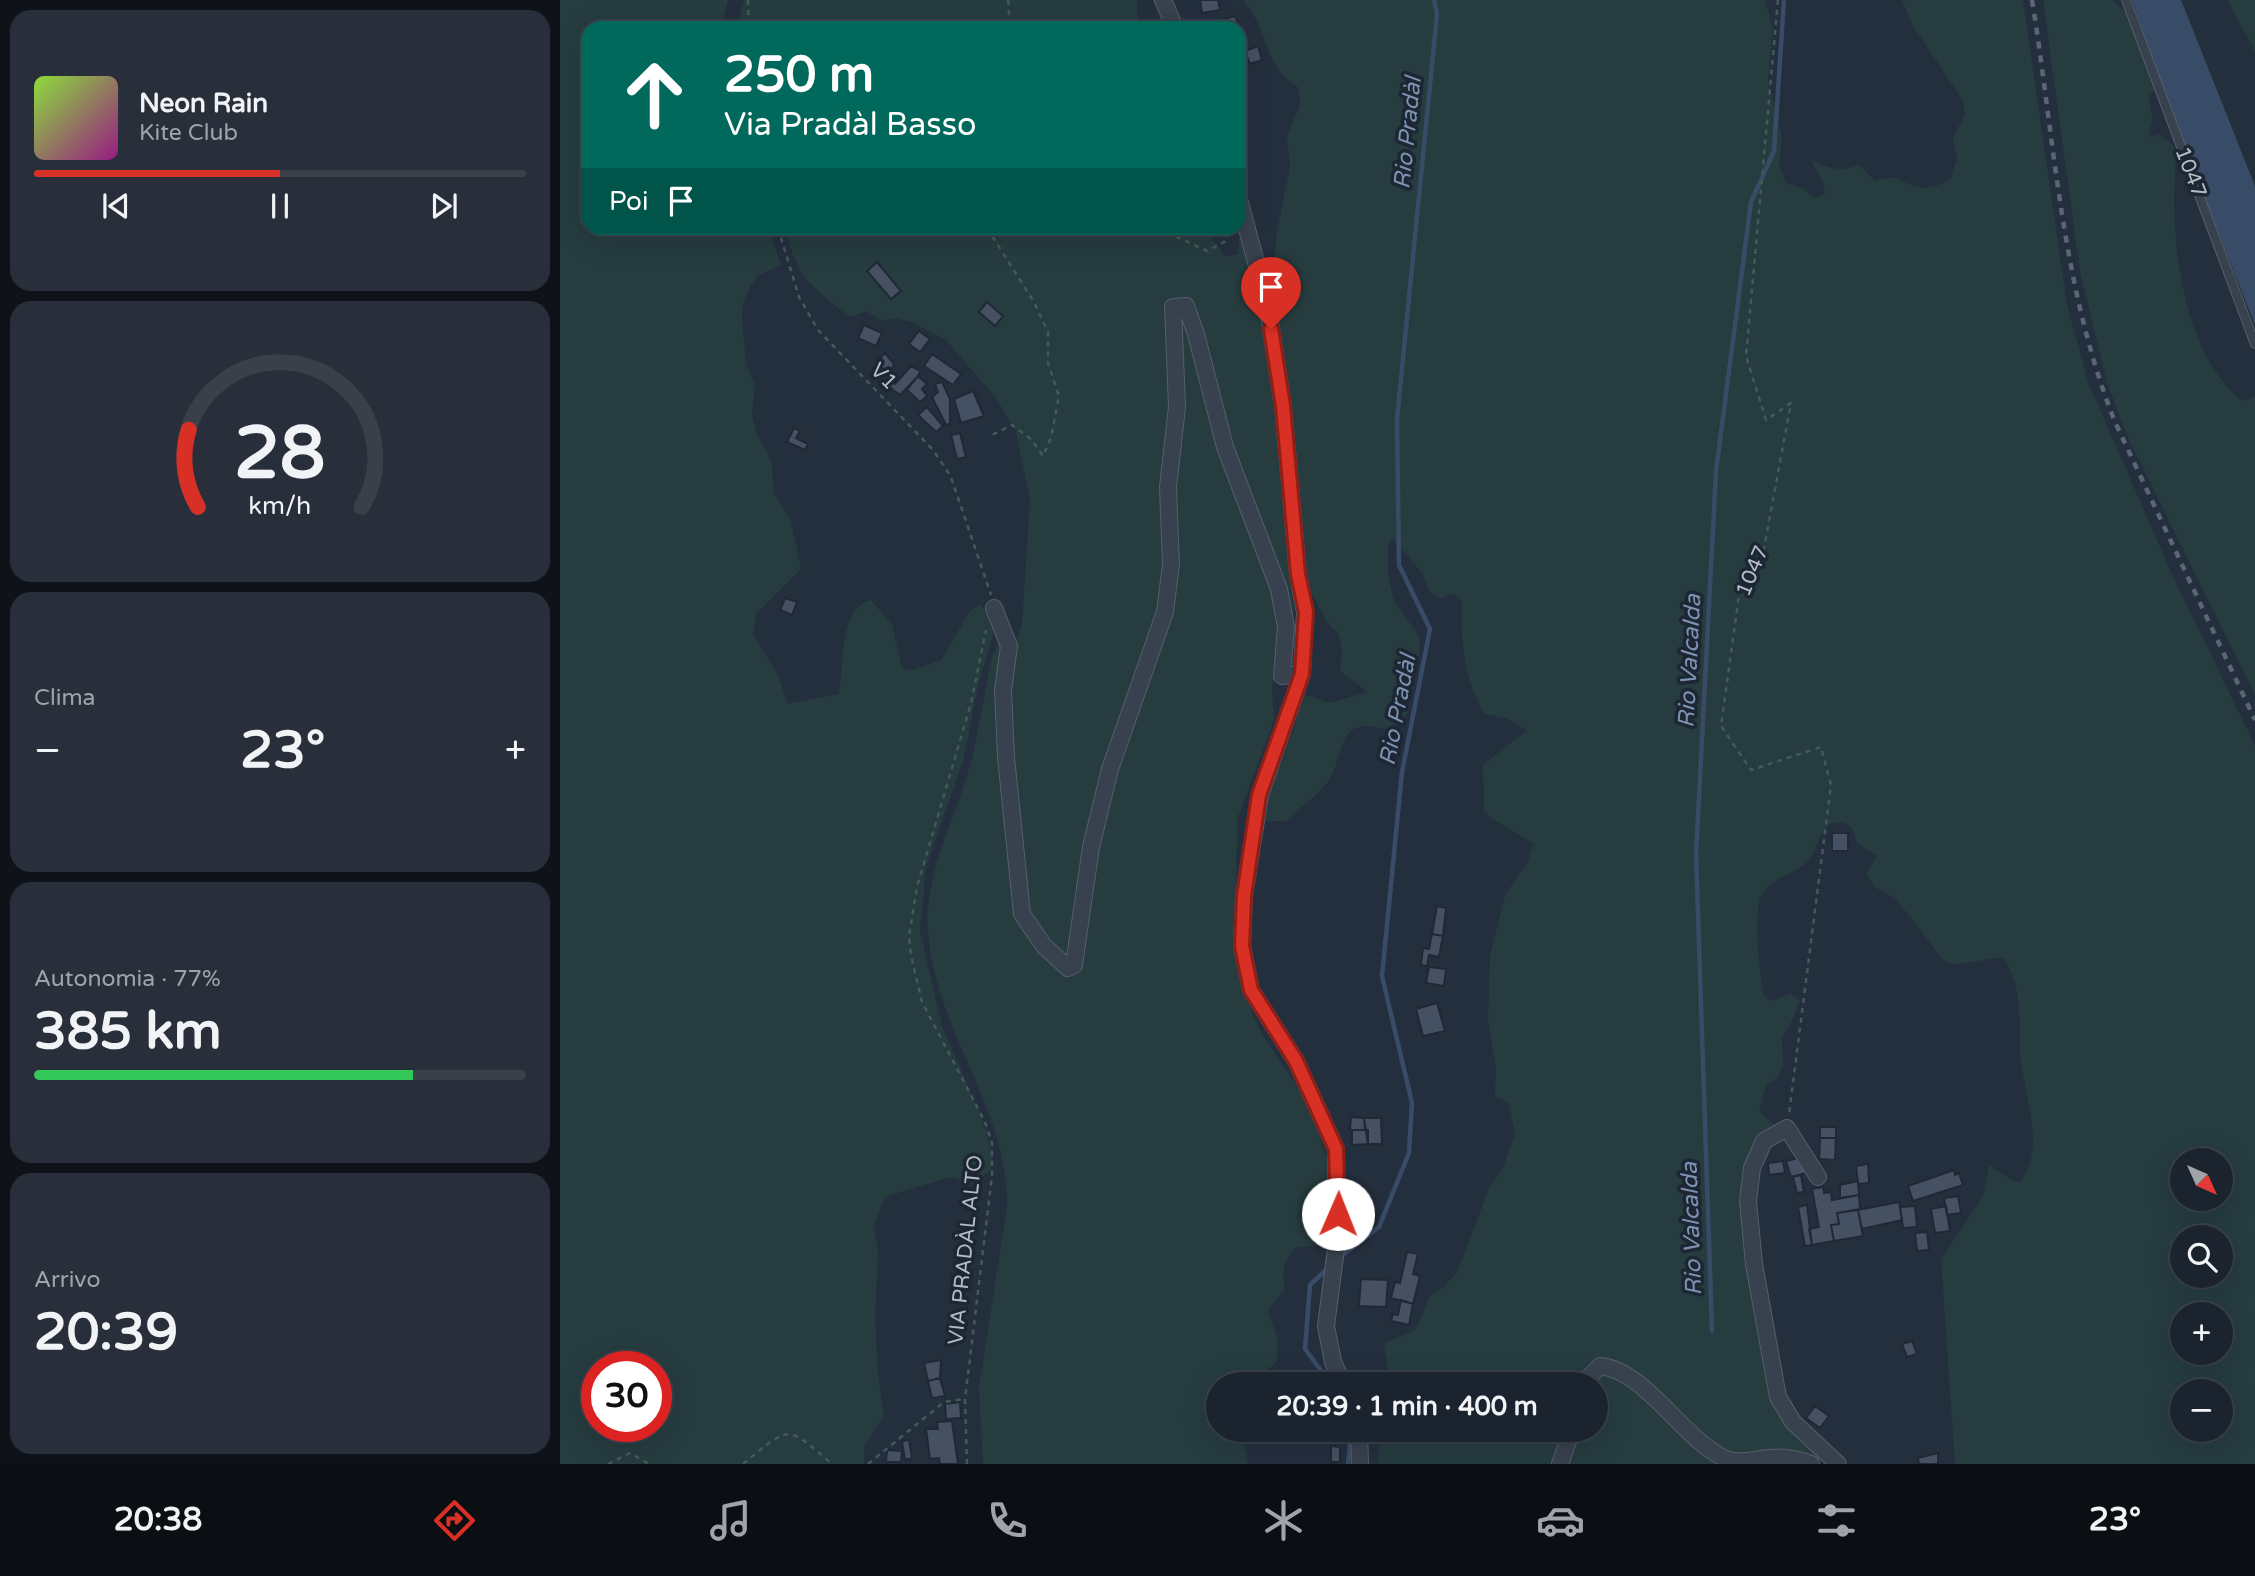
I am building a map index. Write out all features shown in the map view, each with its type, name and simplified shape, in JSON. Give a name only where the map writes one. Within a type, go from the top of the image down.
[{"type":"street","points":[[1163,0],[1172,21]]},
{"type":"street","points":[[1246,226],[1267,303],[1283,406],[1298,574],[1306,612],[1302,674],[1259,795],[1244,896],[1242,946],[1251,990],[1296,1061],[1336,1149],[1338,1188],[1326,1326],[1338,1372]]},
{"type":"street","points":[[995,608],[1009,646],[1003,690],[1006,757],[1022,914],[1044,946],[1068,968],[1074,965],[1091,847],[1110,769],[1165,612],[1171,564],[1168,487],[1177,407],[1173,307],[1185,306],[1193,324],[1225,447],[1279,589],[1286,627],[1282,676],[1302,674]]},
{"type":"street","points":[[1818,1177],[1787,1128],[1764,1141],[1752,1168],[1748,1201],[1754,1264],[1778,1397],[1793,1422],[1838,1464]]},
{"type":"street","points":[[1595,1372],[1601,1366],[1611,1367],[1634,1380],[1676,1423],[1724,1459],[1739,1463],[1788,1457],[1811,1464]]},
{"type":"street","points":[[1359,1442],[1360,1464]]},
{"type":"street","points":[[1560,1464],[1568,1442]]},
{"type":"lane","name":"1047","points":[[2126,0],[2255,344]]},
{"type":"path","points":[[748,0],[749,21]]},
{"type":"path","points":[[1008,0],[1010,21]]},
{"type":"path","name":"1047","points":[[1778,0],[1760,173],[1762,184],[1746,356],[1766,420],[1791,403],[1762,559],[1740,588],[1721,726],[1751,770],[1821,747],[1831,785],[1787,1128]]},
{"type":"path","name":"V1","points":[[780,235],[799,297],[818,330],[944,464],[975,543],[995,608]]},
{"type":"path","points":[[988,437],[1012,425],[1031,439],[1044,456],[1051,438],[1059,396],[1048,363],[1048,331],[1034,302],[991,235]]},
{"type":"path","points":[[1173,235],[1207,251],[1224,242],[1229,235]]},
{"type":"path","name":"VIA PRADÀL ALTO","points":[[967,1464],[965,1398],[992,1176],[992,1143],[976,1102],[922,1002],[909,936],[917,887],[971,703],[988,616],[995,608]]},
{"type":"path","points":[[867,1464],[944,1402],[965,1398]]},
{"type":"path","points":[[743,1464],[771,1439],[789,1434],[802,1437],[832,1464]]},
{"type":"path","points":[[608,1464],[630,1453],[649,1464]]},
{"type":"green space","points":[[560,0],[728,0],[723,21],[581,21],[581,235],[771,235],[781,265],[758,276],[743,303],[746,364],[755,385],[752,415],[758,437],[767,451],[772,468],[774,493],[791,521],[801,569],[756,614],[753,635],[777,673],[788,704],[838,694],[848,626],[860,605],[871,600],[892,625],[902,668],[913,670],[941,660],[970,611],[979,605],[988,611],[994,631],[978,685],[964,758],[926,867],[920,932],[942,1026],[982,1118],[993,1157],[991,1170],[973,1184],[950,1177],[885,1197],[874,1226],[878,1253],[875,1317],[878,1375],[884,1416],[864,1446],[864,1464],[560,1464]]},
{"type":"green space","points":[[744,0],[1137,0],[1138,21],[739,21]]},
{"type":"green space","points":[[1243,0],[1765,0],[1773,29],[1768,80],[1782,137],[1779,165],[1786,183],[1803,188],[1815,198],[1825,194],[1824,185],[1811,159],[1835,168],[1859,165],[1875,181],[1896,177],[1910,185],[1923,188],[1951,179],[1957,158],[1953,137],[1965,115],[1963,101],[1913,26],[1902,0],[2023,0],[2067,305],[2088,382],[2171,572],[2255,746],[2255,1464],[1955,1464],[1941,1259],[1983,1196],[1989,1165],[2010,1179],[2021,1182],[2028,1169],[2033,1139],[2021,1062],[2018,996],[2003,957],[1954,965],[1942,959],[1904,909],[1893,897],[1876,888],[1866,875],[1877,856],[1857,843],[1852,828],[1843,823],[1829,825],[1811,858],[1766,889],[1759,903],[1758,915],[1758,944],[1764,996],[1770,1001],[1791,994],[1800,1000],[1782,1037],[1783,1066],[1777,1078],[1766,1086],[1759,1111],[1776,1126],[1760,1162],[1754,1211],[1776,1393],[1827,1464],[1802,1456],[1752,1457],[1727,1453],[1711,1442],[1648,1383],[1627,1367],[1606,1359],[1589,1364],[1583,1372],[1389,1372],[1384,1344],[1415,1330],[1431,1294],[1443,1288],[1457,1272],[1490,1186],[1502,1170],[1515,1133],[1508,1102],[1495,1097],[1496,1069],[1488,1019],[1490,955],[1505,895],[1528,861],[1533,844],[1484,812],[1483,765],[1527,730],[1505,718],[1485,714],[1472,688],[1465,660],[1462,601],[1454,594],[1440,598],[1428,590],[1423,574],[1392,538],[1388,547],[1388,575],[1394,601],[1420,637],[1419,657],[1402,673],[1395,692],[1410,709],[1401,722],[1386,729],[1369,726],[1358,727],[1350,732],[1344,740],[1327,783],[1318,793],[1286,821],[1261,821],[1260,815],[1294,730],[1301,697],[1312,696],[1329,703],[1368,692],[1340,671],[1342,652],[1339,634],[1327,622],[1307,585],[1273,302],[1276,238],[1290,167],[1287,135],[1300,106],[1299,88],[1278,68],[1258,24]]},
{"type":"green space","points":[[2043,0],[2113,0],[2131,19],[2155,90],[2148,97],[2153,118],[2149,134],[2151,138],[2158,134],[2171,143],[2177,153],[2177,251],[2192,321],[2204,352],[2221,380],[2243,401],[2255,397],[2255,694],[2129,440],[2107,383],[2080,271]]},
{"type":"green space","points":[[2227,0],[2255,0],[2255,51]]},
{"type":"green space","points":[[786,235],[1209,235],[1226,257],[1238,254],[1239,238],[1245,235],[1265,330],[1282,459],[1293,580],[1290,668],[1260,524],[1182,300],[1171,403],[1161,599],[1094,804],[1079,868],[1070,961],[1047,940],[1022,889],[1009,689],[1014,649],[1022,623],[1030,500],[1016,432],[996,398],[946,340],[911,322],[894,318],[881,321],[867,311],[850,317],[807,280]]},
{"type":"green space","points":[[1181,312],[1275,590],[1280,643],[1272,689],[1274,721],[1237,820],[1236,911],[1245,989],[1253,1015],[1261,1032],[1309,1105],[1329,1164],[1327,1200],[1319,1245],[1295,1248],[1284,1267],[1285,1289],[1268,1310],[1277,1338],[1277,1361],[1266,1372],[1206,1372],[1206,1442],[1244,1442],[1248,1464],[983,1464],[979,1388],[1007,1207],[1005,1172],[986,1106],[946,1010],[936,977],[929,943],[930,895],[941,849],[972,758],[993,654],[1001,638],[1011,887],[1066,971],[1104,806],[1153,665],[1174,522],[1178,325]]},
{"type":"green space","points":[[1608,1374],[1640,1392],[1674,1427],[1726,1464],[1565,1464],[1572,1442],[1608,1442]]},
{"type":"green space","points":[[1379,1442],[1563,1442],[1556,1464],[1378,1464]]},
{"type":"water","points":[[2132,0],[2181,0],[2255,186],[2255,325],[2175,123]]},
{"type":"building","points":[[1200,0],[1218,0],[1220,10],[1202,13]]},
{"type":"building","points":[[1235,16],[1237,21],[1225,21]]},
{"type":"building","points":[[1258,46],[1262,60],[1250,64],[1246,51]]},
{"type":"building","points":[[877,262],[901,291],[891,299],[867,271]]},
{"type":"building","points":[[987,302],[1003,316],[995,326],[979,312]]},
{"type":"building","points":[[864,325],[882,333],[876,346],[858,338]]},
{"type":"building","points":[[919,331],[930,339],[920,352],[909,344]]},
{"type":"building","points":[[885,353],[894,364],[890,375],[876,363]]},
{"type":"building","points":[[932,354],[961,374],[953,385],[924,366]]},
{"type":"building","points":[[911,366],[920,371],[900,395],[888,386],[892,382],[895,384]]},
{"type":"building","points":[[918,376],[927,384],[922,389],[927,396],[920,402],[907,390]]},
{"type":"building","points":[[942,382],[950,399],[950,424],[946,425],[932,397],[938,392],[935,384]]},
{"type":"building","points":[[973,391],[984,416],[961,423],[954,399]]},
{"type":"building","points":[[927,407],[943,426],[936,432],[918,415]]},
{"type":"building","points":[[794,428],[800,431],[796,438],[808,444],[805,450],[787,442]]},
{"type":"building","points":[[960,433],[966,457],[957,459],[951,435]]},
{"type":"building","points":[[785,598],[797,602],[792,615],[780,610]]},
{"type":"building","points":[[1832,833],[1848,833],[1848,851],[1832,851]]},
{"type":"building","points":[[1437,906],[1446,908],[1443,936],[1432,934]]},
{"type":"building","points":[[1432,934],[1443,936],[1439,957],[1429,955],[1427,966],[1421,965],[1423,948],[1429,949]]},
{"type":"building","points":[[1429,967],[1446,969],[1444,986],[1426,983]]},
{"type":"building","points":[[1437,1003],[1445,1031],[1423,1036],[1416,1009]]},
{"type":"building","points":[[1351,1117],[1364,1118],[1365,1130],[1350,1130]]},
{"type":"building","points":[[1364,1118],[1381,1118],[1382,1144],[1368,1144]]},
{"type":"building","points":[[1820,1127],[1836,1127],[1836,1138],[1820,1138]]},
{"type":"building","points":[[1352,1130],[1368,1130],[1368,1144],[1352,1145]]},
{"type":"building","points":[[1820,1138],[1836,1138],[1835,1160],[1819,1159]]},
{"type":"building","points":[[1802,1157],[1806,1173],[1791,1177],[1786,1161]]},
{"type":"building","points":[[1783,1161],[1785,1173],[1769,1175],[1768,1163]]},
{"type":"building","points":[[1868,1164],[1869,1183],[1858,1184],[1856,1166]]},
{"type":"building","points":[[1954,1170],[1955,1175],[1959,1173],[1963,1185],[1913,1201],[1908,1186]]},
{"type":"building","points":[[1801,1175],[1804,1192],[1797,1193],[1793,1177]]},
{"type":"building","points":[[1858,1181],[1859,1195],[1840,1198],[1840,1185]]},
{"type":"building","points":[[1823,1187],[1824,1193],[1831,1192],[1832,1200],[1859,1195],[1860,1209],[1837,1213],[1839,1224],[1831,1225],[1834,1241],[1812,1245],[1809,1229],[1819,1227],[1812,1189]]},
{"type":"building","points":[[1958,1196],[1961,1213],[1947,1215],[1944,1198]]},
{"type":"building","points":[[1899,1202],[1902,1220],[1862,1229],[1858,1210]]},
{"type":"building","points":[[1807,1205],[1812,1245],[1805,1246],[1798,1207]]},
{"type":"building","points":[[1915,1206],[1917,1227],[1903,1228],[1900,1207]]},
{"type":"building","points":[[1946,1206],[1950,1231],[1935,1233],[1931,1209]]},
{"type":"building","points":[[1858,1210],[1863,1236],[1834,1241],[1831,1225],[1839,1224],[1837,1213]]},
{"type":"building","points":[[1927,1232],[1929,1250],[1917,1251],[1915,1233]]},
{"type":"building","points":[[1407,1252],[1418,1254],[1413,1274],[1420,1276],[1413,1304],[1391,1298],[1395,1282],[1400,1283]]},
{"type":"building","points":[[1361,1279],[1388,1280],[1386,1307],[1359,1306]]},
{"type":"building","points":[[1401,1300],[1413,1304],[1409,1325],[1391,1321],[1393,1314],[1398,1315]]},
{"type":"building","points":[[1912,1341],[1917,1354],[1907,1357],[1902,1344]]},
{"type":"building","points":[[941,1360],[940,1378],[928,1381],[924,1363]]},
{"type":"building","points":[[940,1378],[945,1396],[932,1398],[928,1381]]},
{"type":"building","points":[[960,1402],[961,1418],[946,1419],[945,1404]]},
{"type":"building","points":[[1815,1406],[1829,1416],[1820,1428],[1806,1418]]},
{"type":"building","points":[[952,1421],[958,1464],[940,1464],[939,1458],[930,1459],[926,1429],[938,1429],[937,1422]]},
{"type":"building","points":[[909,1440],[912,1458],[905,1460],[902,1441]]},
{"type":"building","points":[[1331,1446],[1340,1447],[1340,1462],[1331,1462]]},
{"type":"building","points":[[887,1450],[902,1451],[901,1462],[886,1462]]},
{"type":"building","points":[[1938,1453],[1938,1464],[1919,1464],[1918,1458]]},
{"type":"waterway","name":"Rio Pradàl","points":[[1339,1258],[1379,1227],[1409,1153],[1412,1103],[1382,976],[1402,772],[1430,629],[1399,565],[1397,419],[1437,14],[1434,0]]},
{"type":"waterway","name":"Rio Valcalda","points":[[1712,1331],[1696,855],[1716,471],[1751,202],[1774,151],[1784,0]]},
{"type":"waterway","name":"Rio Pradàl","points":[[1322,1372],[1305,1349],[1310,1285],[1327,1269]]},
{"type":"waterway","name":"Rio Pradàl","points":[[1348,1464],[1349,1442]]},
{"type":"railway","points":[[2032,0],[2071,266],[2097,371],[2115,422],[2255,720]]},
{"type":"route","points":[[1271,329],[1283,406],[1298,574],[1306,612],[1302,674],[1259,795],[1244,896],[1242,946],[1251,990],[1296,1061],[1336,1149],[1338,1214]]}]
